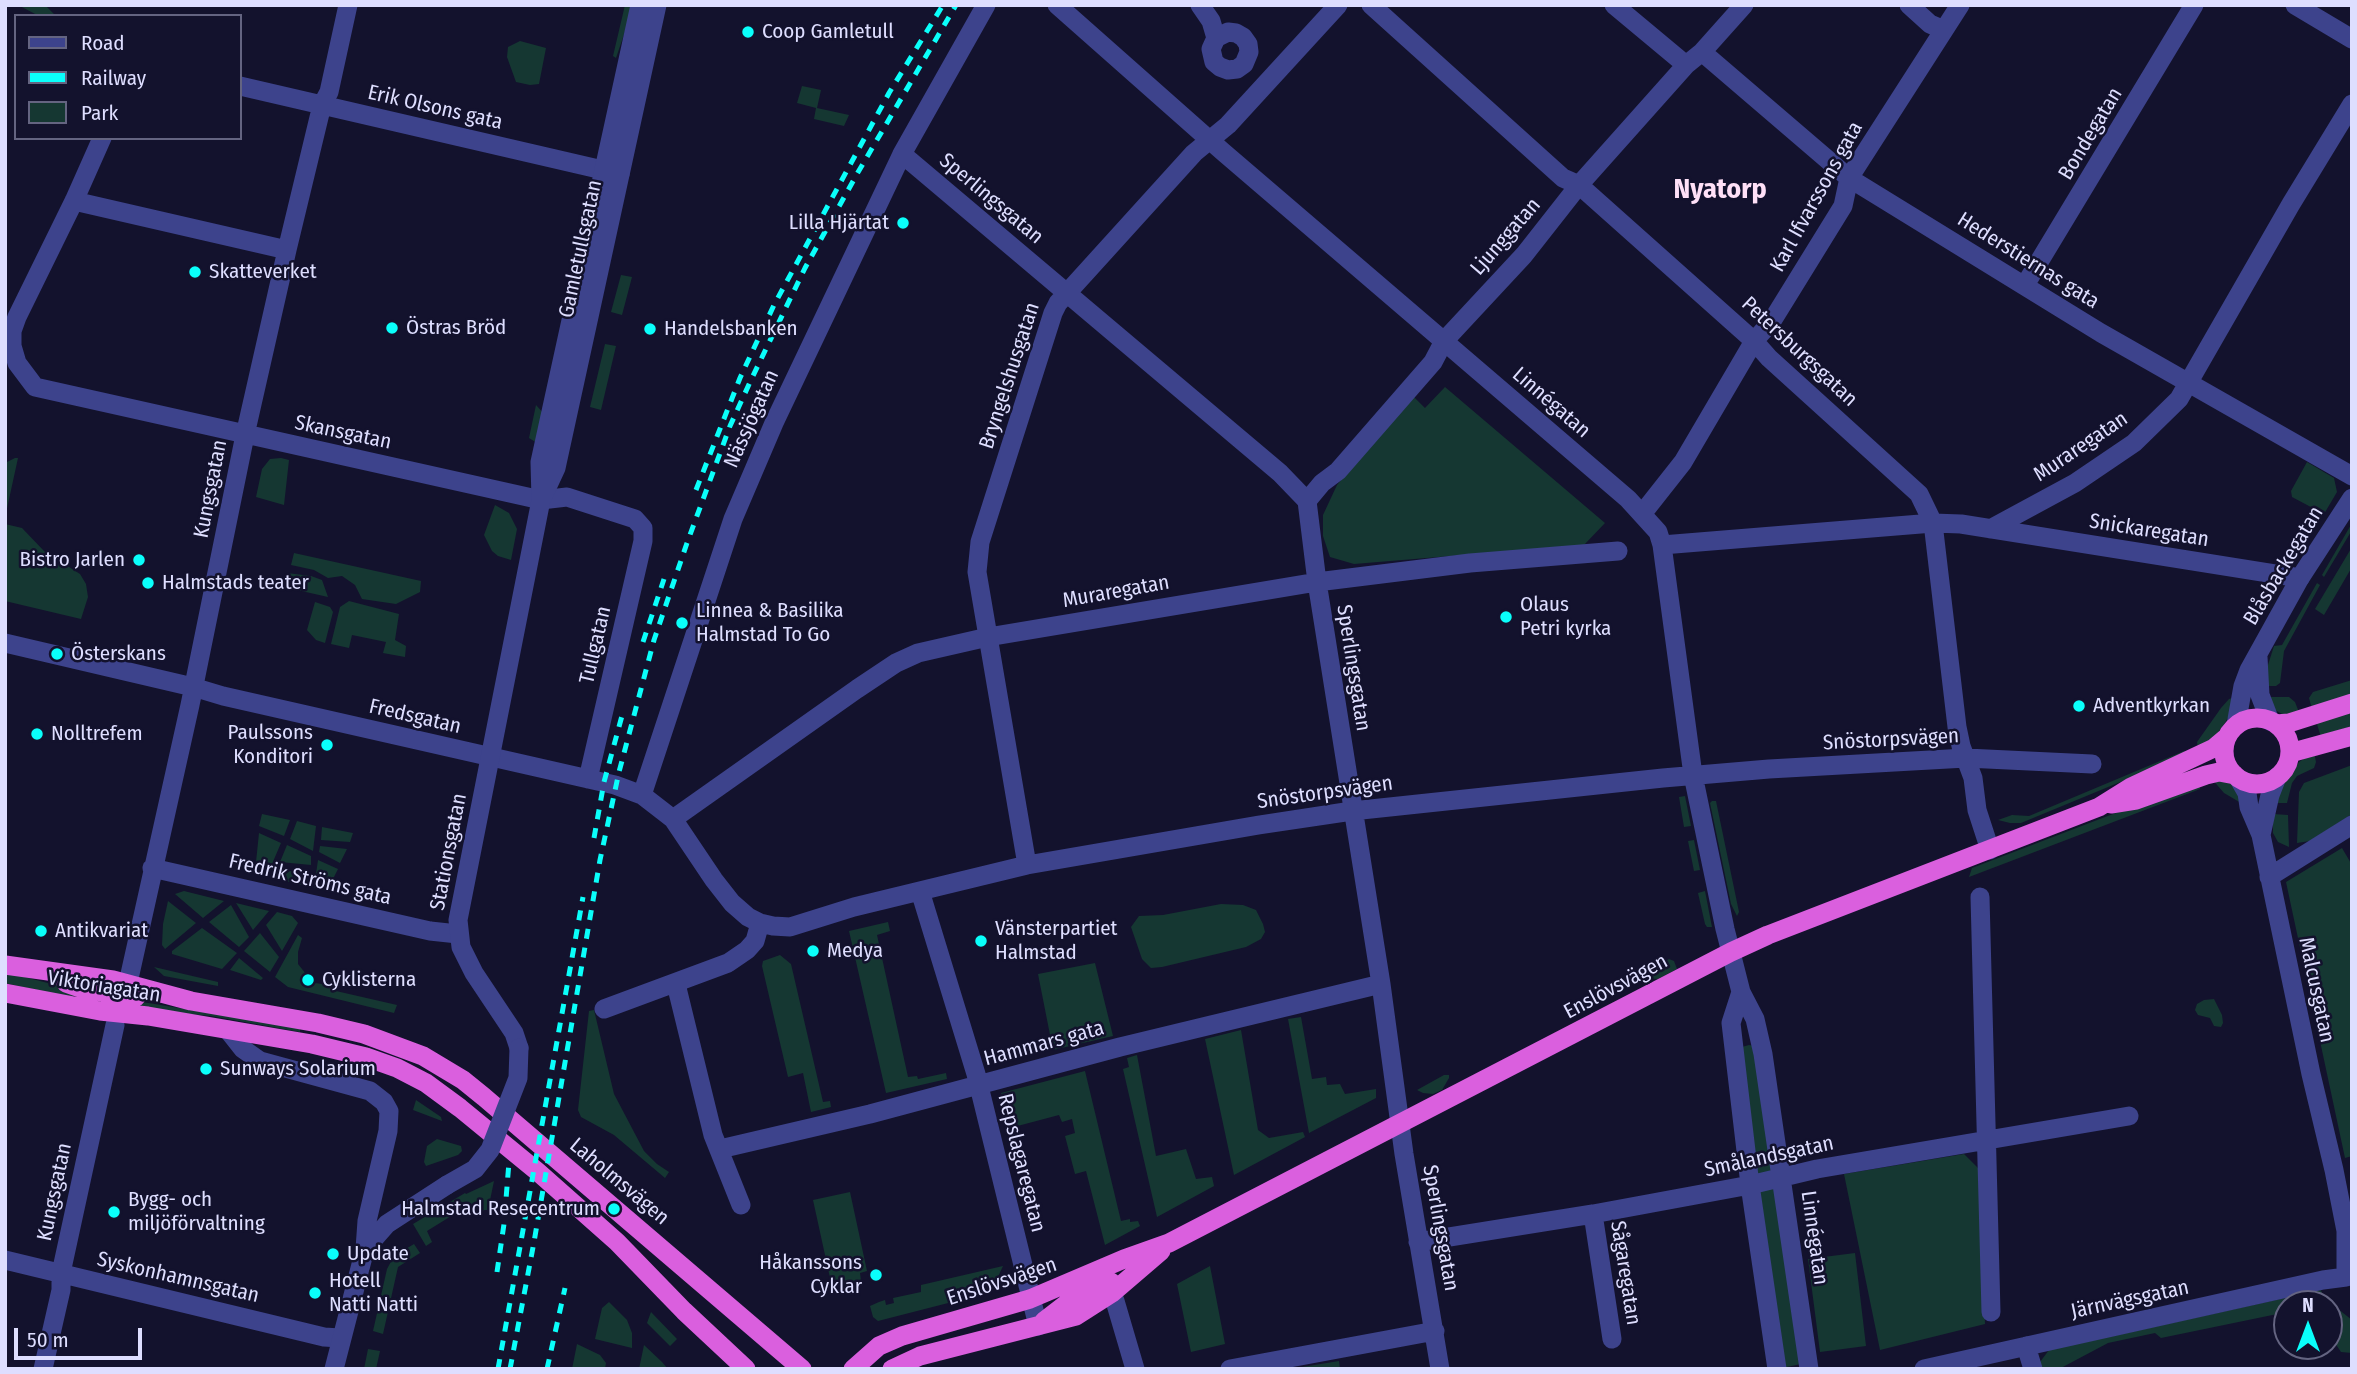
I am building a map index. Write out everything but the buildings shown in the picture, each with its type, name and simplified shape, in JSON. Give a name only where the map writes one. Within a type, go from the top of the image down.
[{"type":"highway","points":[[2273,722],[2287,737],[2290,753],[2286,767],[2277,777],[2258,784],[2237,777],[2225,757],[2231,731],[2252,718],[2289,723],[2352,703]]},
{"type":"highway","name":"Enslövsvägen","points":[[2099,807],[2131,786],[2207,752],[2231,731]]},
{"type":"highway","points":[[2290,753],[2352,736]]},
{"type":"highway","name":"Enslövsvägen","points":[[892,1369],[920,1356],[1038,1326],[1059,1308],[1169,1243],[1768,935],[2099,807],[2136,800],[2219,772],[2237,777]]},
{"type":"highway","name":"Viktoriagatan","points":[[10,966],[128,983],[191,1000],[318,1023],[397,1045]]},
{"type":"highway","name":"Viktoriagatan","points":[[10,966],[83,989],[124,996],[191,1000]]},
{"type":"highway","name":"Viktoriagatan","points":[[5,993],[343,1051],[397,1068],[426,1083],[460,1108],[548,1181],[617,1242],[684,1311],[746,1369]]},
{"type":"highway","name":"Viktoriagatan","points":[[5,993],[76,1019],[115,1025],[195,1025]]},
{"type":"highway","name":"Laholmsvägen","points":[[397,1045],[423,1056],[463,1080],[802,1369]]},
{"type":"highway","name":"Enslövsvägen","points":[[853,1369],[879,1346],[902,1336],[1030,1299],[1107,1282],[1139,1270],[1169,1243]]},
{"type":"street","name":"Kungsgatan","points":[[128,983],[245,435],[287,250],[322,105],[329,92],[348,5]]},
{"type":"street","name":"Gamletullsgatan","points":[[491,758],[541,500],[556,468],[612,172],[640,5]]},
{"type":"street","name":"Gamletullsgatan","points":[[612,172],[657,5]]},
{"type":"street","name":"Nässjögatan","points":[[642,795],[733,519],[774,423],[902,154],[986,5]]},
{"type":"street","name":"Linnégatan","points":[[1057,5],[1642,514],[1658,532],[1662,545],[1693,775],[1741,992],[1755,1019],[1763,1054],[1809,1369]]},
{"type":"street","points":[[1200,5],[1211,21],[1216,38]]},
{"type":"street","name":"Bryngelshusgatan","points":[[1027,864],[977,572],[980,542],[1053,313],[1058,303],[1194,153],[1228,125],[1338,5]]},
{"type":"street","name":"Petersburgsgatan","points":[[1371,5],[1563,178],[1579,185],[1755,341],[1769,358],[1919,494],[1933,523],[1957,727],[1973,778],[1977,810],[1990,850]]},
{"type":"street","points":[[1614,5],[1686,65]]},
{"type":"street","name":"Ljunggatan","points":[[1307,501],[1322,483],[1338,471],[1433,362],[1444,341],[1524,254],[1579,185],[1686,65],[1702,52],[1744,5]]},
{"type":"street","points":[[1909,5],[1930,24],[1944,30]]},
{"type":"street","name":"Karl Ifvarssons gata","points":[[1642,514],[1683,462],[1755,341],[1772,321],[1843,206],[1849,178],[1960,5]]},
{"type":"street","name":"Bondegatan","points":[[2025,285],[2194,5]]},
{"type":"street","points":[[2295,5],[2352,39]]},
{"type":"street","name":"Hederstiernas gata","points":[[1702,52],[1849,178],[2101,333],[2352,476]]},
{"type":"street","name":"Erik Olsons gata","points":[[242,86],[612,172]]},
{"type":"street","name":"Muraregatan","points":[[1990,528],[2075,483],[2134,443],[2179,399],[2352,104]]},
{"type":"street","points":[[101,140],[75,201],[287,250]]},
{"type":"street","name":"Sperlingsgatan","points":[[902,154],[1280,473],[1307,501],[1317,582],[1381,984],[1418,1242],[1440,1369]]},
{"type":"street","name":"Skansgatan","points":[[75,201],[48,249],[12,331],[12,346],[17,363],[35,387],[541,500],[567,497],[629,515],[639,523]]},
{"type":"street","name":"Blåsbackegatan","points":[[2231,731],[2249,670],[2301,578],[2352,499]]},
{"type":"street","name":"Tullgatan","points":[[588,779],[643,541],[643,528],[639,523]]},
{"type":"street","points":[[1662,545],[1933,523],[1990,528]]},
{"type":"street","name":"Snickaregatan","points":[[1990,528],[2301,578]]},
{"type":"street","name":"Muraregatan","points":[[673,819],[896,663],[918,653],[988,637],[1317,582],[1470,563],[1618,551]]},
{"type":"street","name":"Fredsgatan","points":[[5,643],[223,696],[615,785],[642,795],[673,819],[732,902],[748,917],[760,923]]},
{"type":"street","name":"Blåsbackegatan","points":[[2258,657],[2260,695],[2273,722]]},
{"type":"street","name":"Stationsgatan","points":[[365,1249],[387,1224],[475,1168],[490,1150],[518,1078],[519,1048],[514,1032],[474,973],[461,947],[458,934],[462,895],[491,758]]},
{"type":"street","name":"Snöstorpsvägen","points":[[760,923],[790,927],[929,887],[1027,864],[1352,811],[1693,775],[1966,758],[2092,764]]},
{"type":"street","name":"Malcusgatan","points":[[2237,777],[2247,793],[2249,807],[2261,835],[2346,1231],[2349,1280]]},
{"type":"street","name":"Malcusgatan","points":[[2261,835],[2277,777]]},
{"type":"street","points":[[2269,877],[2352,825]]},
{"type":"street","name":"Fredrik Ströms gata","points":[[152,868],[430,931],[458,934]]},
{"type":"street","name":"Repslagaregatan","points":[[920,891],[979,1085],[1038,1326]]},
{"type":"street","points":[[1980,897],[1991,1312]]},
{"type":"street","points":[[604,1009],[676,984],[737,958],[755,941],[760,923]]},
{"type":"street","points":[[676,984],[713,1135],[741,1205]]},
{"type":"street","name":"Hammars gata","points":[[720,1149],[1381,984]]},
{"type":"street","points":[[1741,992],[1731,1023],[1750,1185],[1777,1369]]},
{"type":"street","name":"Kungsgatan","points":[[43,1369],[115,1025]]},
{"type":"street","name":"Stationsgatan","points":[[228,1030],[243,1049],[260,1061],[370,1091],[384,1102],[389,1111],[388,1131],[367,1222],[365,1249],[334,1369]]},
{"type":"street","name":"Smålandsgatan","points":[[1418,1242],[1593,1214],[1750,1185],[1817,1169],[2129,1116]]},
{"type":"street","name":"Sågaregatan","points":[[1593,1214],[1612,1339]]},
{"type":"street","name":"Syskonhamnsgatan","points":[[5,1260],[324,1337],[340,1338]]},
{"type":"street","name":"Järnvägsgatan","points":[[1924,1369],[2323,1280],[2349,1280]]},
{"type":"street","points":[[1107,1282],[1135,1369]]},
{"type":"street","points":[[1230,1369],[1435,1331]]},
{"type":"street","points":[[2026,1346],[2032,1369]]},
{"type":"green space","points":[[18,5],[45,5],[54,14],[35,14]]},
{"type":"green space","points":[[625,5],[634,5],[616,58],[613,56]]},
{"type":"green space","points":[[520,41],[546,48],[539,84],[516,82],[507,57],[508,47]]},
{"type":"green space","points":[[802,86],[821,90],[817,108],[849,115],[844,126],[814,119],[816,108],[797,103]]},
{"type":"green space","points":[[621,275],[632,277],[622,315],[611,312]]},
{"type":"green space","points":[[605,344],[616,346],[601,410],[590,407]]},
{"type":"green space","points":[[1445,387],[1605,523],[1584,545],[1354,564],[1330,557],[1323,536],[1323,515],[1337,485],[1411,394],[1425,408]]},
{"type":"green space","points":[[536,405],[545,415],[537,443],[529,438]]},
{"type":"green space","points":[[18,458],[6,513],[5,463]]},
{"type":"green space","points":[[270,459],[289,460],[284,505],[256,497],[262,469]]},
{"type":"green space","points":[[2307,462],[2334,478],[2337,492],[2324,514],[2292,497],[2291,491]]},
{"type":"green space","points":[[495,505],[509,513],[517,529],[511,560],[492,551],[484,535]]},
{"type":"green space","points":[[2352,523],[2352,530],[2324,577],[2322,575]]},
{"type":"green space","points":[[5,524],[22,528],[44,551],[80,574],[86,584],[88,597],[81,619],[5,601]]},
{"type":"green space","points":[[2352,547],[2352,567],[2324,615],[2315,609]]},
{"type":"green space","points":[[294,553],[421,581],[420,592],[396,604],[362,599],[355,585],[342,576],[328,578],[314,570],[291,565]]},
{"type":"green space","points":[[287,573],[322,580],[328,597],[297,590]]},
{"type":"green space","points":[[2317,583],[2320,585],[2284,651],[2280,683],[2267,686],[2267,668],[2274,646],[2282,645]]},
{"type":"green space","points":[[349,601],[399,614],[395,640],[406,646],[405,657],[383,653],[386,642],[352,635],[349,648],[331,644],[340,607]]},
{"type":"green space","points":[[315,602],[330,607],[333,612],[325,643],[316,640],[307,630]]},
{"type":"green space","points":[[2352,680],[2352,695],[2312,709],[2309,698],[2313,692]]},
{"type":"green space","points":[[2235,697],[2225,723],[2213,739],[2198,749],[2197,742],[2221,708],[2229,699]]},
{"type":"green space","points":[[2268,697],[2289,697],[2295,702],[2300,715],[2284,715],[2273,709]]},
{"type":"green space","points":[[2352,711],[2352,726],[2321,737],[2316,721]]},
{"type":"green space","points":[[2184,751],[2188,754],[2021,823],[1998,820],[2012,815],[2029,816]]},
{"type":"green space","points":[[2314,752],[2314,768],[2297,776],[2292,783],[2287,803],[2274,803],[2278,789],[2299,762]]},
{"type":"green space","points":[[2352,765],[2352,814],[2310,841],[2297,843],[2299,792],[2304,783]]},
{"type":"green space","points":[[2211,778],[2230,783],[2236,789],[2241,803],[2224,793]]},
{"type":"green space","points":[[2199,781],[2200,789],[1969,877],[1972,868]]},
{"type":"green space","points":[[1685,796],[1691,826],[1684,827],[1679,797]]},
{"type":"green space","points":[[1716,801],[1739,912],[1737,916],[1731,904],[1710,803]]},
{"type":"green space","points":[[262,814],[290,820],[284,836],[259,826]]},
{"type":"green space","points":[[2273,814],[2288,815],[2289,847],[2278,842],[2273,833]]},
{"type":"green space","points":[[297,821],[316,826],[313,851],[290,839]]},
{"type":"green space","points":[[322,827],[353,833],[350,842],[321,840]]},
{"type":"green space","points":[[259,833],[281,843],[272,864],[256,862]]},
{"type":"green space","points":[[1694,840],[1700,870],[1694,871],[1688,841]]},
{"type":"green space","points":[[287,845],[311,856],[311,865],[280,862]]},
{"type":"green space","points":[[320,846],[347,849],[340,863],[319,852]]},
{"type":"green space","points":[[2342,848],[2352,865],[2352,1156],[2345,1158],[2286,882]]},
{"type":"green space","points":[[318,860],[338,869],[327,891],[314,888]]},
{"type":"green space","points":[[278,870],[310,873],[308,887],[275,878]]},
{"type":"green space","points":[[184,891],[224,901],[203,918],[175,894]]},
{"type":"green space","points":[[1705,891],[1712,927],[1705,924],[1698,893]]},
{"type":"green space","points":[[168,901],[196,923],[165,949],[162,945],[163,924]]},
{"type":"green space","points":[[236,903],[269,911],[253,930]]},
{"type":"green space","points":[[1221,904],[1243,905],[1256,910],[1265,932],[1261,939],[1246,947],[1162,967],[1151,968],[1142,959],[1131,927],[1139,916],[1163,915]]},
{"type":"green space","points":[[231,905],[249,937],[239,947],[209,922]]},
{"type":"green space","points":[[277,912],[292,916],[298,923],[282,951],[266,925]]},
{"type":"green space","points":[[888,922],[890,931],[877,935],[908,1077],[917,1076],[918,1079],[946,1073],[947,1079],[886,1093],[849,931]]},
{"type":"green space","points":[[202,928],[237,953],[222,969],[172,954],[172,951]]},
{"type":"green space","points":[[260,933],[279,957],[270,972],[244,951]]},
{"type":"green space","points":[[298,935],[302,938],[298,964],[310,979],[315,983],[336,986],[336,991],[397,1005],[394,1013],[288,987],[275,977]]},
{"type":"green space","points":[[780,955],[791,964],[823,1102],[830,1101],[831,1107],[811,1112],[803,1073],[788,1077],[762,966],[763,961]]},
{"type":"green space","points":[[239,958],[263,978],[261,980],[230,970]]},
{"type":"green space","points":[[1669,959],[1674,961],[1677,969],[1658,979],[1644,978],[1642,973]]},
{"type":"green space","points":[[1095,963],[1113,1036],[1053,1050],[1038,974]]},
{"type":"green space","points":[[154,967],[218,982],[218,986],[164,976]]},
{"type":"green space","points":[[5,972],[75,990],[73,998],[5,983]]},
{"type":"green space","points":[[88,993],[300,1028],[300,1032],[211,1016],[132,1009]]},
{"type":"green space","points":[[2214,999],[2222,1015],[2221,1027],[2214,1026],[2210,1018],[2198,1015],[2195,1010],[2197,1004]]},
{"type":"green space","points":[[594,1010],[614,1094],[644,1151],[669,1172],[665,1178],[614,1135],[581,1117],[578,1110],[589,1011]]},
{"type":"green space","points":[[1301,1017],[1312,1079],[1326,1077],[1327,1085],[1340,1084],[1345,1094],[1376,1089],[1376,1098],[1309,1133],[1288,1019]]},
{"type":"green space","points":[[1241,1030],[1258,1130],[1269,1138],[1303,1132],[1305,1137],[1234,1175],[1205,1039]]},
{"type":"green space","points":[[1755,1046],[1774,1170],[1756,1175],[1742,1047]]},
{"type":"green space","points":[[1137,1055],[1156,1156],[1186,1149],[1196,1179],[1212,1177],[1214,1186],[1157,1217],[1123,1069],[1129,1067],[1127,1058]]},
{"type":"green space","points":[[1085,1071],[1121,1221],[1138,1221],[1140,1226],[1105,1245],[1086,1171],[1075,1174],[1065,1136],[1075,1133],[1072,1119],[1062,1122],[1059,1115],[1010,1128],[1001,1093]]},
{"type":"green space","points":[[1444,1075],[1449,1075],[1449,1078],[1442,1090],[1433,1094],[1417,1090]]},
{"type":"green space","points":[[416,1100],[441,1117],[442,1121],[413,1110]]},
{"type":"green space","points":[[437,1139],[461,1146],[462,1151],[458,1155],[426,1166],[424,1162],[427,1146]]},
{"type":"green space","points":[[1964,1154],[1980,1170],[1985,1324],[1880,1350],[1844,1174]]},
{"type":"green space","points":[[494,1181],[488,1210],[481,1214],[469,1205],[427,1231],[432,1242],[426,1246],[413,1224],[465,1193]]},
{"type":"green space","points":[[1776,1186],[1801,1364],[1782,1368],[1758,1190]]},
{"type":"green space","points":[[850,1192],[867,1271],[860,1273],[861,1281],[832,1287],[813,1200]]},
{"type":"green space","points":[[414,1244],[420,1253],[398,1267],[383,1334],[373,1331],[387,1269],[394,1256]]},
{"type":"green space","points":[[1855,1253],[1866,1346],[1820,1352],[1808,1259]]},
{"type":"green space","points":[[1003,1266],[991,1292],[878,1321],[873,1317],[870,1306],[885,1300],[886,1305],[894,1303],[893,1298],[921,1292],[921,1285]]},
{"type":"green space","points":[[1210,1266],[1225,1344],[1191,1352],[1177,1284]]},
{"type":"green space","points":[[2273,1301],[2273,1315],[2161,1338],[2155,1333],[2108,1343],[2059,1369],[2042,1369],[2040,1362],[2049,1350]]},
{"type":"green space","points":[[609,1302],[627,1320],[632,1333],[632,1348],[595,1339],[602,1308]]},
{"type":"green space","points":[[651,1312],[677,1339],[670,1346],[647,1323]]},
{"type":"green space","points":[[2343,1313],[2352,1320],[2352,1353],[2343,1352]]},
{"type":"green space","points":[[577,1344],[600,1355],[606,1363],[605,1369],[572,1369]]},
{"type":"green space","points":[[644,1345],[662,1362],[668,1369],[639,1369]]},
{"type":"green space","points":[[368,1349],[380,1351],[376,1369],[364,1369]]},
{"type":"green space","points":[[1339,1361],[1340,1369],[1290,1369]]},
{"type":"railway","points":[[696,490],[740,378],[774,305],[889,93],[943,5]]},
{"type":"railway","points":[[510,1369],[600,860],[619,772],[654,640],[730,426],[751,380],[805,268],[956,5]]},
{"type":"railway","points":[[643,642],[664,579]]},
{"type":"railway","points":[[594,838],[604,782],[623,712]]},
{"type":"railway","points":[[498,1369],[583,897]]},
{"type":"railway","points":[[497,1272],[509,1162]]},
{"type":"railway","points":[[547,1369],[565,1288]]},
{"type":"place","name":"Coop Gamletull","points":[[748,32]]},
{"type":"place","name":"Lilla Hjärtat","points":[[903,223]]},
{"type":"place","name":"Skatteverket","points":[[195,272]]},
{"type":"place","name":"Östras Bröd","points":[[392,328]]},
{"type":"place","name":"Handelsbanken","points":[[650,329]]},
{"type":"place","name":"Bistro Jarlen","points":[[139,560]]},
{"type":"place","name":"Halmstads teater","points":[[148,583]]},
{"type":"place","name":"Olaus Petri kyrka","points":[[1506,617]]},
{"type":"place","name":"Linnea & Basilika Halmstad To Go","points":[[682,623]]},
{"type":"place","name":"Österskans","points":[[57,654]]},
{"type":"place","name":"Adventkyrkan","points":[[2079,706]]},
{"type":"place","name":"Nolltrefem","points":[[37,734]]},
{"type":"place","name":"Paulssons Konditori","points":[[327,745]]},
{"type":"place","name":"Antikvariat","points":[[41,931]]},
{"type":"place","name":"Vänsterpartiet Halmstad","points":[[981,941]]},
{"type":"place","name":"Medya","points":[[813,951]]},
{"type":"place","name":"Cyklisterna","points":[[308,980]]},
{"type":"place","name":"Sunways Solarium","points":[[206,1069]]},
{"type":"place","name":"Halmstad Resecentrum","points":[[614,1209]]},
{"type":"place","name":"Bygg- och miljöförvaltning","points":[[114,1212]]},
{"type":"place","name":"Update","points":[[333,1254]]},
{"type":"place","name":"Håkanssons Cyklar","points":[[876,1275]]},
{"type":"place","name":"Hotell Natti Natti","points":[[315,1293]]},
{"type":"district","name":"Nyatorp","points":[[1720,190]]}]
